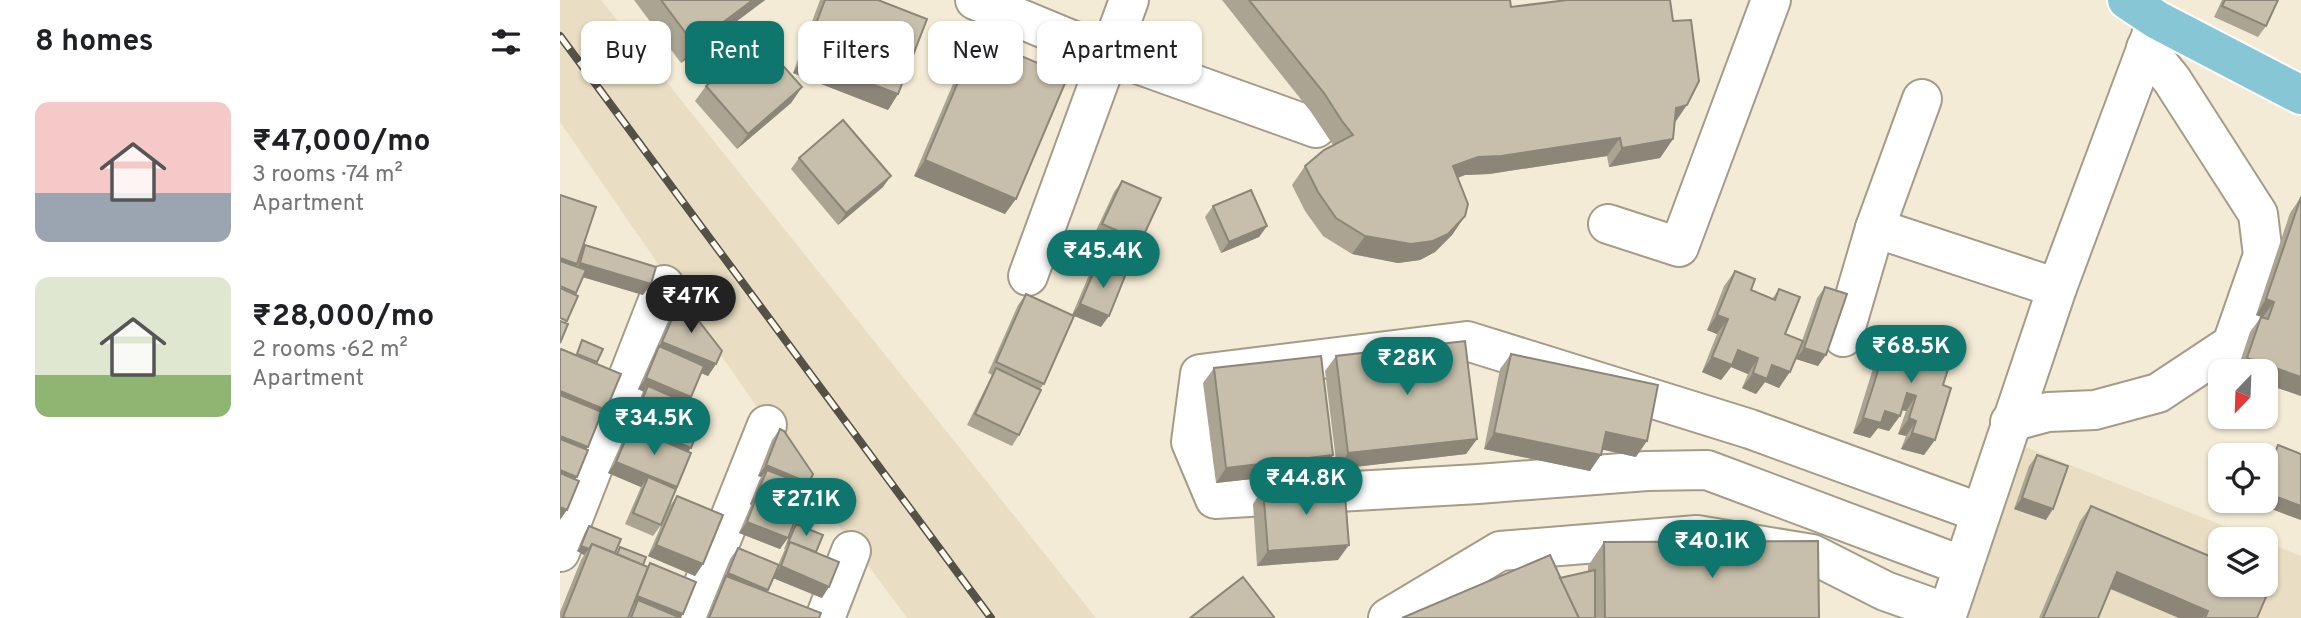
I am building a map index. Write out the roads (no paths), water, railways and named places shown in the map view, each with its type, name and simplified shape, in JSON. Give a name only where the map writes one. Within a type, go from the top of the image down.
[{"type":"main road","points":[[2143,23],[2301,95]]},
{"type":"street","points":[[975,0],[1037,25]]},
{"type":"street","points":[[1122,21],[1129,0]]},
{"type":"street","points":[[1608,224],[1679,247],[1771,0]]},
{"type":"street","points":[[1388,618],[1500,551],[1697,535],[1812,554],[1879,604],[1947,615],[2143,23]]},
{"type":"street","points":[[2010,422],[2048,412],[2095,410],[2158,393],[2232,344],[2263,255],[2258,214],[2172,80],[2143,23]]},
{"type":"street","points":[[1028,276],[1099,84]]},
{"type":"street","points":[[1194,84],[1316,128]]},
{"type":"street","points":[[1843,337],[1875,228],[1922,99]]},
{"type":"street","points":[[1875,228],[2057,288]]},
{"type":"street","points":[[560,552],[664,285]]},
{"type":"street","points":[[1964,566],[1707,470],[1647,471],[1215,499],[1191,442],[1200,374],[1466,341],[1750,429],[1981,513]]},
{"type":"street","points":[[690,618],[767,425]]},
{"type":"street","points":[[825,618],[851,551]]},
{"type":"railway","points":[[560,36],[991,618]]}]
